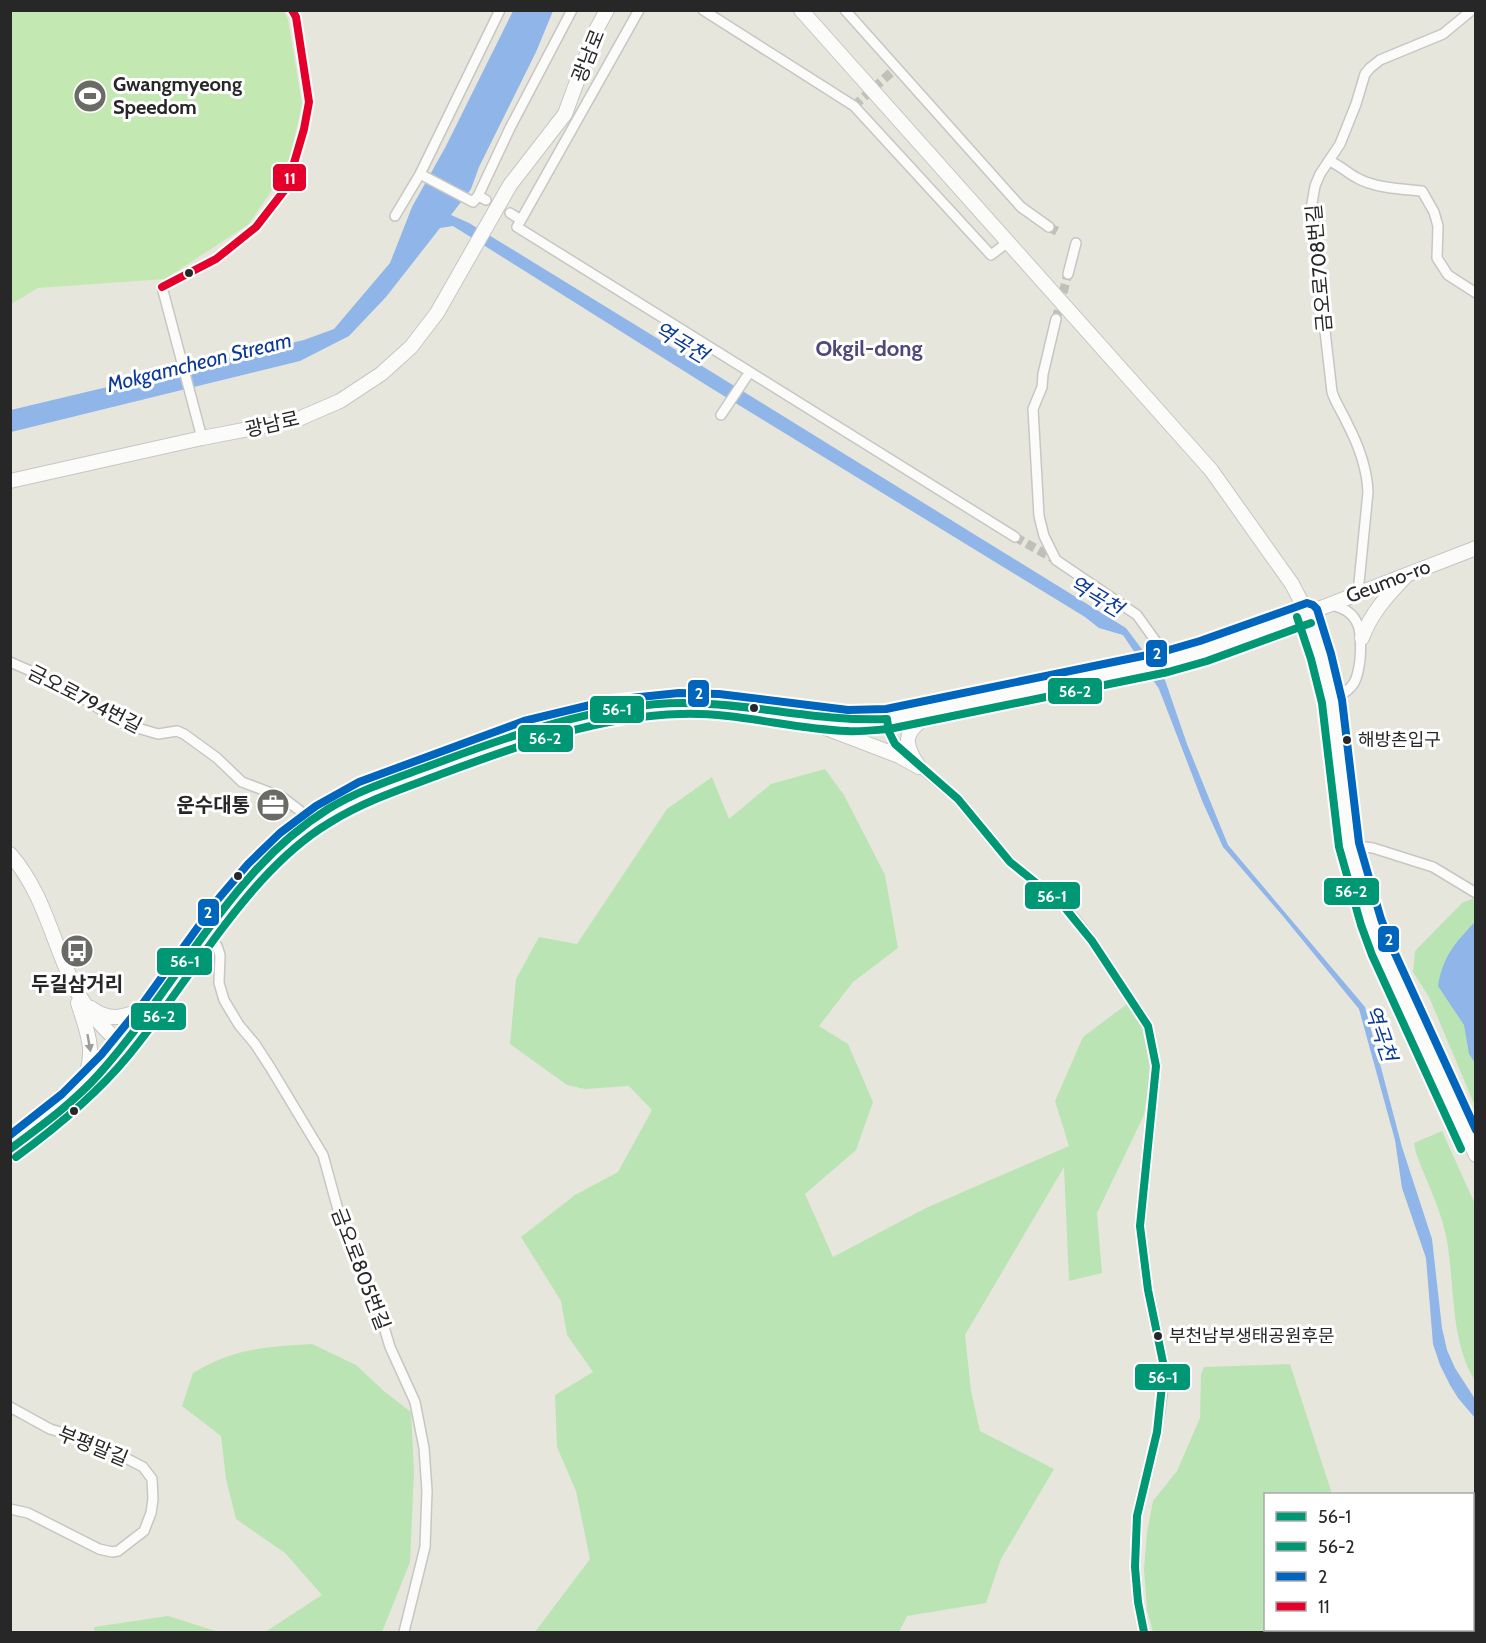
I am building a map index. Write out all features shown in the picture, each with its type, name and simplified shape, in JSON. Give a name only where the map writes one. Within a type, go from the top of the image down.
[{"type":"main road","name":"광남로","points":[[10,481],[202,438],[296,420],[340,401],[368,384],[391,366],[420,337],[438,313],[510,185],[565,114],[595,32],[607,10]]},
{"type":"main road","points":[[801,10],[1211,470],[1292,584],[1307,613],[1320,650],[1332,701],[1349,845],[1371,922],[1382,951],[1474,1148]]},
{"type":"main road","name":"Geumo-ro","points":[[932,711],[1167,662],[1267,629],[1476,548]]},
{"type":"main road","points":[[1362,638],[1366,625],[1382,601],[1408,574]]},
{"type":"main road","points":[[10,1149],[52,1118],[80,1093],[123,1046],[206,932],[256,870],[287,839],[312,819],[338,803],[400,777],[528,731],[612,710],[680,703],[719,704],[848,721],[887,719],[932,711]]},
{"type":"main road","points":[[919,767],[908,751],[908,736],[912,728],[932,711]]},
{"type":"main road","points":[[783,712],[857,739],[919,767]]},
{"type":"main road","points":[[10,854],[36,891],[86,1026],[91,1051],[88,1071],[80,1093]]},
{"type":"main road","points":[[66,967],[82,999],[99,1023],[123,1046]]},
{"type":"main road","points":[[82,999],[102,1015],[118,1018],[136,1012],[157,999]]},
{"type":"street","points":[[395,216],[420,174],[500,10]]},
{"type":"street","points":[[420,174],[479,200],[510,128],[572,10]]},
{"type":"street","points":[[639,10],[517,227],[1015,537]]},
{"type":"street","points":[[703,10],[854,106],[991,255],[1008,242]]},
{"type":"street","points":[[845,10],[1021,207],[1049,227]]},
{"type":"street","name":"금오로708번길","points":[[1358,593],[1368,492],[1367,477],[1347,422],[1335,403],[1332,392],[1311,209],[1315,186],[1320,174],[1340,144],[1365,74],[1370,68],[1380,60],[1443,34],[1472,10]]},
{"type":"street","points":[[1329,161],[1366,182],[1398,189],[1422,191],[1434,212],[1437,226],[1437,258],[1448,275],[1476,293]]},
{"type":"street","points":[[510,213],[521,219]]},
{"type":"street","points":[[1068,274],[1076,243]]},
{"type":"street","points":[[162,287],[202,438]]},
{"type":"street","points":[[1056,319],[1042,374],[1042,387],[1033,409],[1039,516],[1044,536],[1056,560],[1137,615],[1167,662]]},
{"type":"street","points":[[721,415],[749,373]]},
{"type":"street","points":[[1328,604],[1347,610],[1355,619],[1362,638],[1355,681],[1350,688],[1332,701]]},
{"type":"street","name":"금오로794번길","points":[[10,662],[58,682],[124,724],[158,734],[177,731],[184,734],[217,758],[242,782],[282,797],[312,819]]},
{"type":"street","points":[[887,719],[889,732],[895,744],[919,767],[941,782],[958,798],[1010,862],[1061,903],[1090,937],[1149,1026],[1156,1066],[1140,1226],[1148,1290],[1164,1367],[1157,1432],[1137,1516],[1136,1579],[1144,1632]]},
{"type":"street","points":[[1349,845],[1373,848],[1433,867],[1476,893]]},
{"type":"street","name":"금오로805번길","points":[[206,932],[217,946],[220,955],[219,983],[224,1000],[239,1025],[265,1059],[323,1155],[340,1217],[352,1250],[375,1297],[390,1347],[415,1402],[424,1448],[427,1491],[425,1547],[404,1632]]},
{"type":"street","name":"부평말길","points":[[10,1407],[50,1429],[89,1440],[143,1467],[152,1479],[153,1499],[144,1531],[118,1551],[112,1552],[99,1549],[28,1513],[10,1509]]},
{"type":"green space","points":[[11,10],[284,11],[288,20],[302,104],[288,166],[249,224],[165,279],[38,288],[11,304]]},
{"type":"green space","points":[[825,769],[844,795],[885,875],[898,948],[853,982],[819,1026],[848,1044],[873,1102],[856,1150],[805,1194],[833,1257],[926,1208],[1069,1146],[1055,1101],[1083,1037],[1127,1004],[1142,1026],[1149,1045],[1150,1074],[1144,1115],[1097,1213],[1102,1273],[1069,1281],[1064,1167],[965,1335],[971,1391],[980,1431],[1054,1469],[1001,1559],[986,1603],[907,1616],[899,1632],[535,1632],[590,1559],[576,1491],[557,1447],[555,1395],[593,1372],[567,1335],[561,1301],[521,1237],[575,1195],[618,1172],[652,1110],[629,1086],[585,1089],[567,1085],[510,1044],[516,979],[539,937],[577,944],[667,809],[712,777],[729,819],[771,784]]},
{"type":"green space","points":[[1475,900],[1475,1106],[1429,997],[1413,972],[1415,951],[1462,903]]},
{"type":"green space","points":[[1442,1131],[1475,1204],[1475,1381],[1467,1365],[1457,1331],[1445,1230],[1414,1143]]},
{"type":"green space","points":[[312,1344],[356,1365],[411,1412],[414,1472],[410,1562],[382,1632],[265,1632],[322,1595],[285,1553],[236,1519],[226,1479],[221,1436],[182,1406],[193,1373],[222,1358],[250,1350]]},
{"type":"green space","points":[[1290,1364],[1332,1493],[1264,1493],[1264,1631],[1376,1632],[1153,1632],[1147,1610],[1144,1569],[1153,1501],[1177,1471],[1200,1418],[1201,1374],[1204,1367]]},
{"type":"green space","points":[[168,1616],[219,1632],[95,1632],[94,1627]]},
{"type":"water","points":[[513,11],[553,11],[536,52],[479,167],[471,189],[451,215],[469,223],[551,273],[1126,628],[1165,680],[1187,744],[1228,845],[1365,1007],[1402,1147],[1432,1239],[1442,1328],[1447,1350],[1455,1368],[1475,1399],[1475,1418],[1450,1385],[1433,1344],[1426,1258],[1402,1188],[1395,1140],[1359,1009],[1223,847],[1203,803],[1159,689],[1123,635],[1099,628],[1085,617],[711,388],[453,226],[440,228],[386,297],[349,336],[300,361],[11,432],[11,410],[304,340],[334,329],[390,263],[412,207],[446,146]]},
{"type":"water","points":[[1475,922],[1475,1063],[1469,1054],[1464,1025],[1438,986],[1443,966],[1451,951]]},
{"type":"tunnel","points":[[854,106],[896,68]]},
{"type":"tunnel","points":[[1049,227],[1060,233]]},
{"type":"tunnel","points":[[1056,319],[1068,274]]},
{"type":"tunnel","points":[[1015,537],[1056,560]]},
{"type":"transit line","name":"11","points":[[162,287],[216,259],[256,227],[287,187],[304,129],[309,102],[296,17],[292,10]]},
{"type":"transit line","name":"2","points":[[10,1135],[62,1094],[101,1055],[141,1006],[219,898],[248,864],[280,833],[316,806],[359,782],[524,721],[611,700],[679,693],[719,694],[848,710],[886,709],[1162,652],[1307,603],[1317,609],[1342,700],[1359,843],[1381,919],[1476,1130]]},
{"type":"transit line","name":"56-2","points":[[1297,617],[1322,703],[1339,847],[1361,925],[1372,955],[1461,1149]]},
{"type":"transit line","name":"56-2","points":[[16,1157],[75,1110],[116,1070],[226,923],[277,865],[320,829],[342,815],[385,795],[531,743],[620,720],[650,716],[702,714],[826,730],[889,729],[1168,672],[1207,661],[1311,623]]},
{"type":"transit line","name":"56-1","points":[[10,1149],[68,1104],[99,1074],[139,1024],[215,920],[264,861],[308,822],[352,796],[521,733],[586,715],[619,709],[683,703],[734,706],[836,718],[887,719],[889,732],[895,744],[958,799],[1010,862],[1061,903],[1092,941],[1148,1026],[1156,1066],[1140,1226],[1148,1290],[1164,1367],[1157,1432],[1137,1516],[1135,1567],[1138,1602],[1144,1632]]},
{"type":"place","name":"Gwangmyeong Speedom","points":[[90,96]]},
{"type":"place","name":"해방촌입구","points":[[1347,740]]},
{"type":"place","name":"운수대통","points":[[273,805]]},
{"type":"place","name":"두길삼거리","points":[[77,951]]},
{"type":"place","name":"부천남부생태공원후문","points":[[1158,1336]]},
{"type":"district","name":"Okgil-dong","points":[[869,348]]},
{"type":"water label","name":"역곡천","points":[[681,342]]},
{"type":"water label","name":"Mokgamcheon Stream","points":[[199,362]]},
{"type":"water label","name":"역곡천","points":[[1096,596]]},
{"type":"water label","name":"역곡천","points":[[1381,1033]]}]
